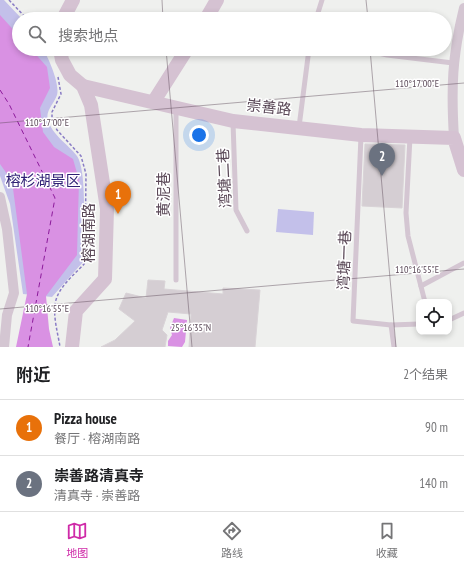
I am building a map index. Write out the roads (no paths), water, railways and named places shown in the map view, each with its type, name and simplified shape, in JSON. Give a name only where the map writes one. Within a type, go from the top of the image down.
[{"type":"street","points":[[67,12],[73,0]]},
{"type":"street","points":[[210,12],[217,0]]},
{"type":"street","points":[[464,8],[461,31],[453,63],[451,98],[454,138],[464,170]]},
{"type":"street","points":[[61,56],[70,75],[83,86]]},
{"type":"street","points":[[154,101],[183,56]]},
{"type":"street","name":"崇善路","points":[[83,86],[233,120],[361,135],[454,138]]},
{"type":"street","name":"榕湖南路","points":[[72,347],[76,311],[105,279],[107,209],[91,105],[83,86]]},
{"type":"street","points":[[0,197],[7,229],[14,293],[7,315],[4,347]]},
{"type":"lane","points":[[318,12],[322,0]]},
{"type":"lane","points":[[299,128],[308,56]]},
{"type":"lane","points":[[395,56],[453,63]]},
{"type":"lane","name":"黄泥巷","points":[[176,106],[176,280]]},
{"type":"lane","name":"湾塘二巷","points":[[233,120],[236,210],[247,231]]},
{"type":"lane","name":"湾塘一巷","points":[[361,135],[353,321],[391,325],[416,324]]},
{"type":"lane","points":[[410,137],[406,213],[408,236],[424,299]]},
{"type":"lane","points":[[421,286],[464,263]]},
{"type":"lane","points":[[452,319],[464,313]]},
{"type":"lane","points":[[391,325],[394,347]]},
{"type":"place","name":"崇善路清真寺","points":[[382,176]]},
{"type":"place","name":"Pizza house","points":[[118,214]]},
{"type":"park label","name":"榕杉湖景区","points":[[43,180]]}]
